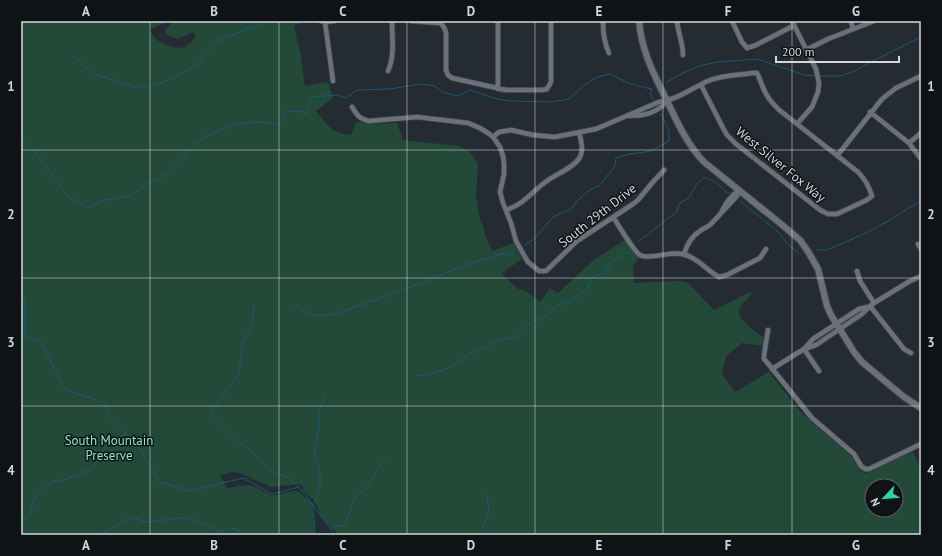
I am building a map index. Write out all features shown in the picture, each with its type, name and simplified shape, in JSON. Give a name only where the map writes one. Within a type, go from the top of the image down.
[{"type":"street","points":[[333,80],[323,22],[334,21]]},
{"type":"street","points":[[388,71],[392,58],[392,21]]},
{"type":"street","points":[[411,21],[440,23],[443,25],[446,33],[446,70],[448,75],[452,78],[506,90],[547,89],[551,82],[551,21]]},
{"type":"street","points":[[498,21],[498,89]]},
{"type":"street","points":[[603,21],[604,38],[609,53]]},
{"type":"street","points":[[639,21],[641,39],[646,57],[687,141],[696,154],[796,236],[807,249],[818,269],[827,306],[849,345],[862,362],[904,398],[921,408]]},
{"type":"street","points":[[677,21],[683,46],[683,55]]},
{"type":"street","points":[[732,21],[742,42],[748,48],[756,45],[793,23],[818,76],[818,92],[812,106],[797,124]]},
{"type":"street","points":[[851,21],[854,29]]},
{"type":"street","points":[[806,50],[828,39],[874,21]]},
{"type":"street","points":[[493,137],[499,132],[511,130],[533,135],[555,137],[596,129],[659,102],[667,101],[707,81],[722,77],[757,73],[768,98],[778,109],[837,156],[870,112],[887,94],[921,76]]},
{"type":"street","name":"West Silver Fox Way","points":[[701,85],[727,135],[762,165],[820,210],[828,214],[837,214],[867,200],[872,196],[864,178],[837,156]]},
{"type":"street","points":[[628,116],[643,115],[662,107],[667,101]]},
{"type":"street","points":[[352,107],[359,118],[369,121],[417,117],[468,123],[480,128],[493,137],[503,156],[504,174],[500,192],[506,210],[520,204],[546,181],[577,161],[582,151],[579,132]]},
{"type":"street","points":[[648,107],[650,112]]},
{"type":"street","points":[[870,112],[909,143],[921,159]]},
{"type":"street","points":[[909,143],[921,133]]},
{"type":"street","name":"South 29th Drive","points":[[506,210],[518,246],[528,262],[539,271],[546,271],[577,241],[638,200],[664,170]]},
{"type":"street","points":[[684,254],[691,239],[700,231],[708,227],[721,212],[727,202],[739,190]]},
{"type":"street","points":[[613,217],[641,256],[646,257],[684,254],[700,262],[719,277],[760,258],[766,248]]},
{"type":"street","points":[[918,244],[921,249]]},
{"type":"street","points":[[857,271],[860,281],[872,305],[904,349],[911,353]]},
{"type":"street","points":[[772,369],[804,348],[813,339],[854,320],[872,305],[910,281],[921,276]]},
{"type":"street","points":[[804,348],[816,345],[859,309],[872,305]]},
{"type":"street","points":[[851,315],[854,320]]},
{"type":"street","points":[[768,330],[764,358],[812,418],[854,454],[861,466],[865,469],[869,469],[921,444]]},
{"type":"street","points":[[820,335],[823,340]]},
{"type":"street","points":[[804,348],[819,371]]},
{"type":"green space","name":"South Mountain Preserve","points":[[21,21],[168,21],[150,30],[157,40],[169,46],[182,48],[188,45],[196,36],[195,33],[192,32],[178,39],[167,35],[165,32],[173,21],[305,21],[294,26],[300,52],[305,86],[328,82],[333,98],[316,111],[335,131],[351,135],[356,122],[376,124],[397,123],[403,140],[459,146],[469,151],[478,164],[476,196],[480,220],[492,251],[513,243],[522,259],[502,273],[518,289],[527,292],[540,302],[550,288],[558,293],[595,259],[625,240],[639,258],[633,266],[634,283],[679,281],[688,283],[714,310],[750,292],[752,294],[740,307],[739,313],[748,325],[764,338],[764,346],[742,343],[726,356],[722,374],[735,392],[769,372],[798,409],[851,456],[860,470],[864,473],[870,472],[912,451],[921,468],[921,535],[339,535],[321,517],[315,501],[305,493],[302,485],[298,484],[271,487],[240,473],[232,472],[220,475],[227,488],[249,485],[272,495],[297,491],[312,503],[315,535],[21,535]]},
{"type":"waterway","points":[[73,56],[94,74],[135,87],[153,86],[174,78],[197,65],[215,42],[267,21]]},
{"type":"waterway","points":[[820,76],[840,76],[855,71],[921,37]]},
{"type":"waterway","points":[[667,82],[699,66],[717,62],[757,59],[804,75],[815,76]]},
{"type":"waterway","points":[[21,140],[31,147],[68,197],[88,207],[105,200],[131,196],[147,184],[166,174],[180,163],[192,146],[206,136],[236,124],[262,122],[278,124],[283,120],[285,112],[296,111],[307,113],[311,97],[337,95],[346,98],[357,90],[390,89],[420,84],[435,86],[442,92],[458,96],[470,90],[493,98],[509,101],[551,102],[569,99],[582,87],[597,77],[610,74],[640,87],[652,89],[650,93],[654,101]]},
{"type":"waterway","points":[[525,245],[534,239],[553,217],[571,209],[588,191],[600,185],[615,166],[616,158],[629,154],[646,152],[669,141],[669,131],[661,114]]},
{"type":"waterway","points":[[638,241],[676,213],[680,203],[689,198],[696,185],[703,178],[713,181],[729,193]]},
{"type":"waterway","points":[[740,201],[776,230],[790,246],[798,252]]},
{"type":"waterway","points":[[817,250],[827,250],[866,233],[921,201]]},
{"type":"waterway","points":[[416,376],[430,374],[449,368],[471,353],[500,340],[518,337],[527,325],[544,317],[555,307],[572,300],[588,288],[592,277],[605,273],[615,259],[630,251]]},
{"type":"waterway","points":[[294,304],[312,315],[332,315],[395,293],[471,263],[501,254],[510,255],[514,253]]},
{"type":"waterway","points":[[21,295],[25,300],[25,337],[40,341],[66,390],[106,403],[109,415],[139,447],[158,481],[189,491],[243,478],[272,494],[299,487],[313,505],[315,535]]},
{"type":"waterway","points":[[254,306],[251,329],[242,344],[239,374],[210,413],[268,469],[287,477],[298,486]]},
{"type":"waterway","points":[[326,395],[319,411],[319,429],[314,452],[320,472],[320,489],[313,505],[331,530]]},
{"type":"waterway","points":[[21,522],[29,515],[35,497],[52,482],[67,479],[89,470],[100,458],[108,441],[126,434]]},
{"type":"waterway","points":[[335,535],[331,530],[334,526],[344,526],[354,498],[366,489],[386,458]]},
{"type":"waterway","points":[[484,535],[482,529],[489,512],[487,493]]},
{"type":"waterway","points":[[99,535],[127,519],[134,518],[146,522],[182,518],[191,519],[219,531],[231,528],[239,530],[242,535]]}]
